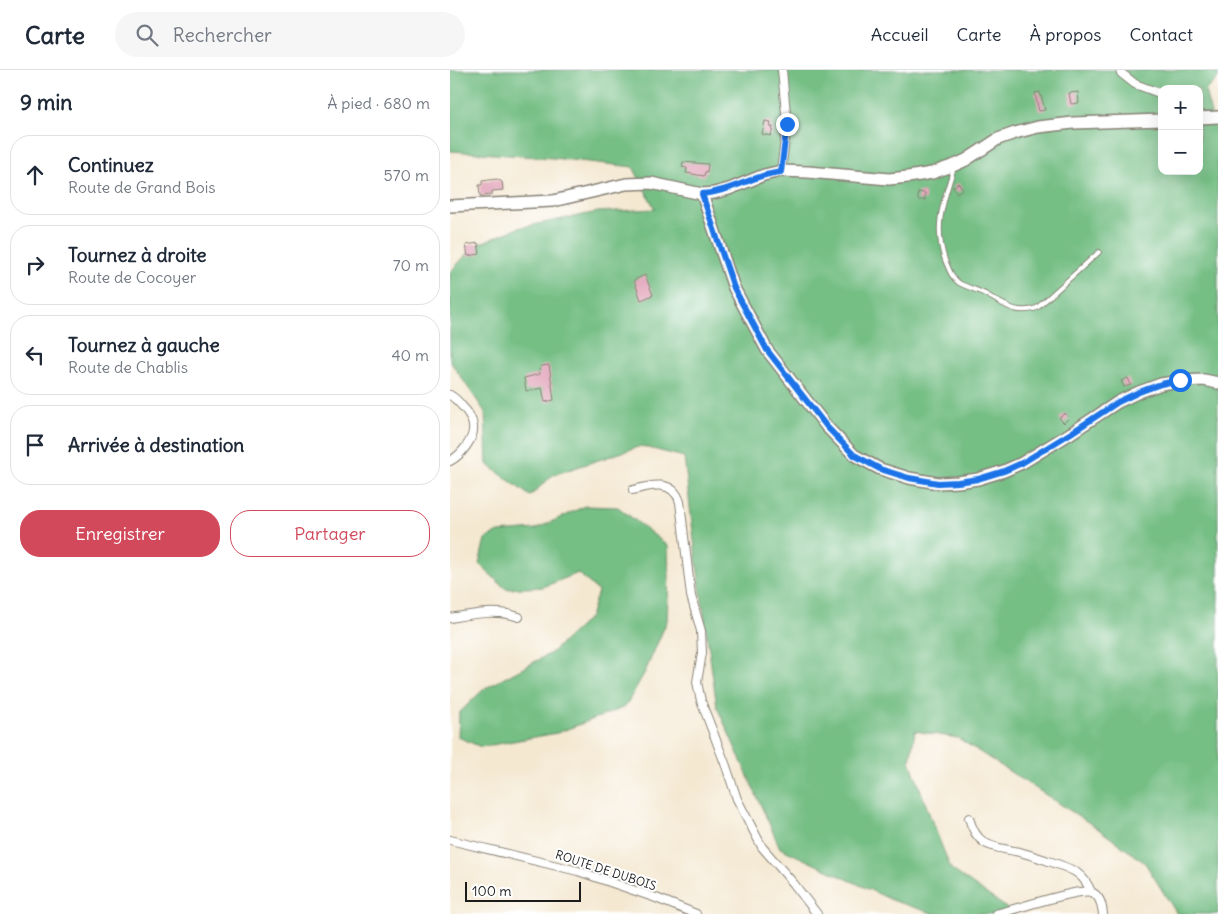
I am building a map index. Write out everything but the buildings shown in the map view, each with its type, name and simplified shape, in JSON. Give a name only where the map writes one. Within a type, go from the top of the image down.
[{"type":"main road","points":[[1203,118],[1218,117]]},
{"type":"main road","points":[[450,206],[553,201],[626,184],[652,183],[702,194],[714,193],[764,175],[781,172],[808,172],[889,179],[908,177],[955,165],[998,139],[1015,132],[1073,123],[1158,120]]},
{"type":"main road","points":[[702,194],[734,288],[767,350],[827,427],[854,455],[880,469],[909,478],[938,483],[978,479],[1022,463],[1118,402],[1139,392],[1180,380],[1204,380],[1218,383]]},
{"type":"street","points":[[781,172],[787,124],[782,70]]},
{"type":"street","points":[[1120,70],[1121,73],[1135,84],[1158,93]]},
{"type":"street","points":[[450,395],[468,413],[474,427],[470,440],[458,457],[450,462]]},
{"type":"street","points":[[633,490],[656,485],[671,488],[678,496],[691,596],[701,630],[702,654],[697,682],[701,701],[737,799],[762,847],[817,914]]},
{"type":"street","points":[[450,618],[469,614],[497,612],[519,616]]},
{"type":"street","points":[[969,818],[973,830],[984,842],[991,846],[1023,853],[1076,872],[1085,880],[1091,892]]},
{"type":"street","name":"ROUTE DE DUBOIS","points":[[450,840],[578,870],[696,914]]},
{"type":"street","points":[[996,914],[1067,894],[1085,891],[1097,895],[1102,904],[1103,914]]},
{"type":"lane","points":[[955,165],[940,212],[939,230],[941,248],[950,274],[959,282],[982,292],[1011,309],[1029,311],[1037,308],[1099,252]]},
{"type":"green space","points":[[450,70],[1218,70],[1218,78],[1205,91],[1216,133],[1218,134],[1218,914],[1177,914],[1145,863],[1097,828],[958,738],[915,731],[910,761],[951,869],[1015,914],[935,914],[894,901],[780,848],[717,707],[684,457],[641,446],[553,475],[530,496],[487,464],[485,412],[450,361],[450,272],[476,245],[518,228],[598,212],[655,209],[633,167],[553,158],[450,151]]},
{"type":"green space","points":[[585,506],[618,507],[668,546],[667,621],[645,672],[625,707],[557,733],[481,747],[458,737],[459,713],[484,689],[551,653],[590,617],[598,591],[578,573],[543,587],[506,589],[479,564],[485,539],[499,532],[536,529]]},
{"type":"route","points":[[787,124],[781,172],[764,175],[714,193],[702,194],[734,288],[767,350],[827,427],[854,455],[880,469],[909,478],[938,483],[978,479],[1022,463],[1118,402],[1161,384],[1180,380]]}]
